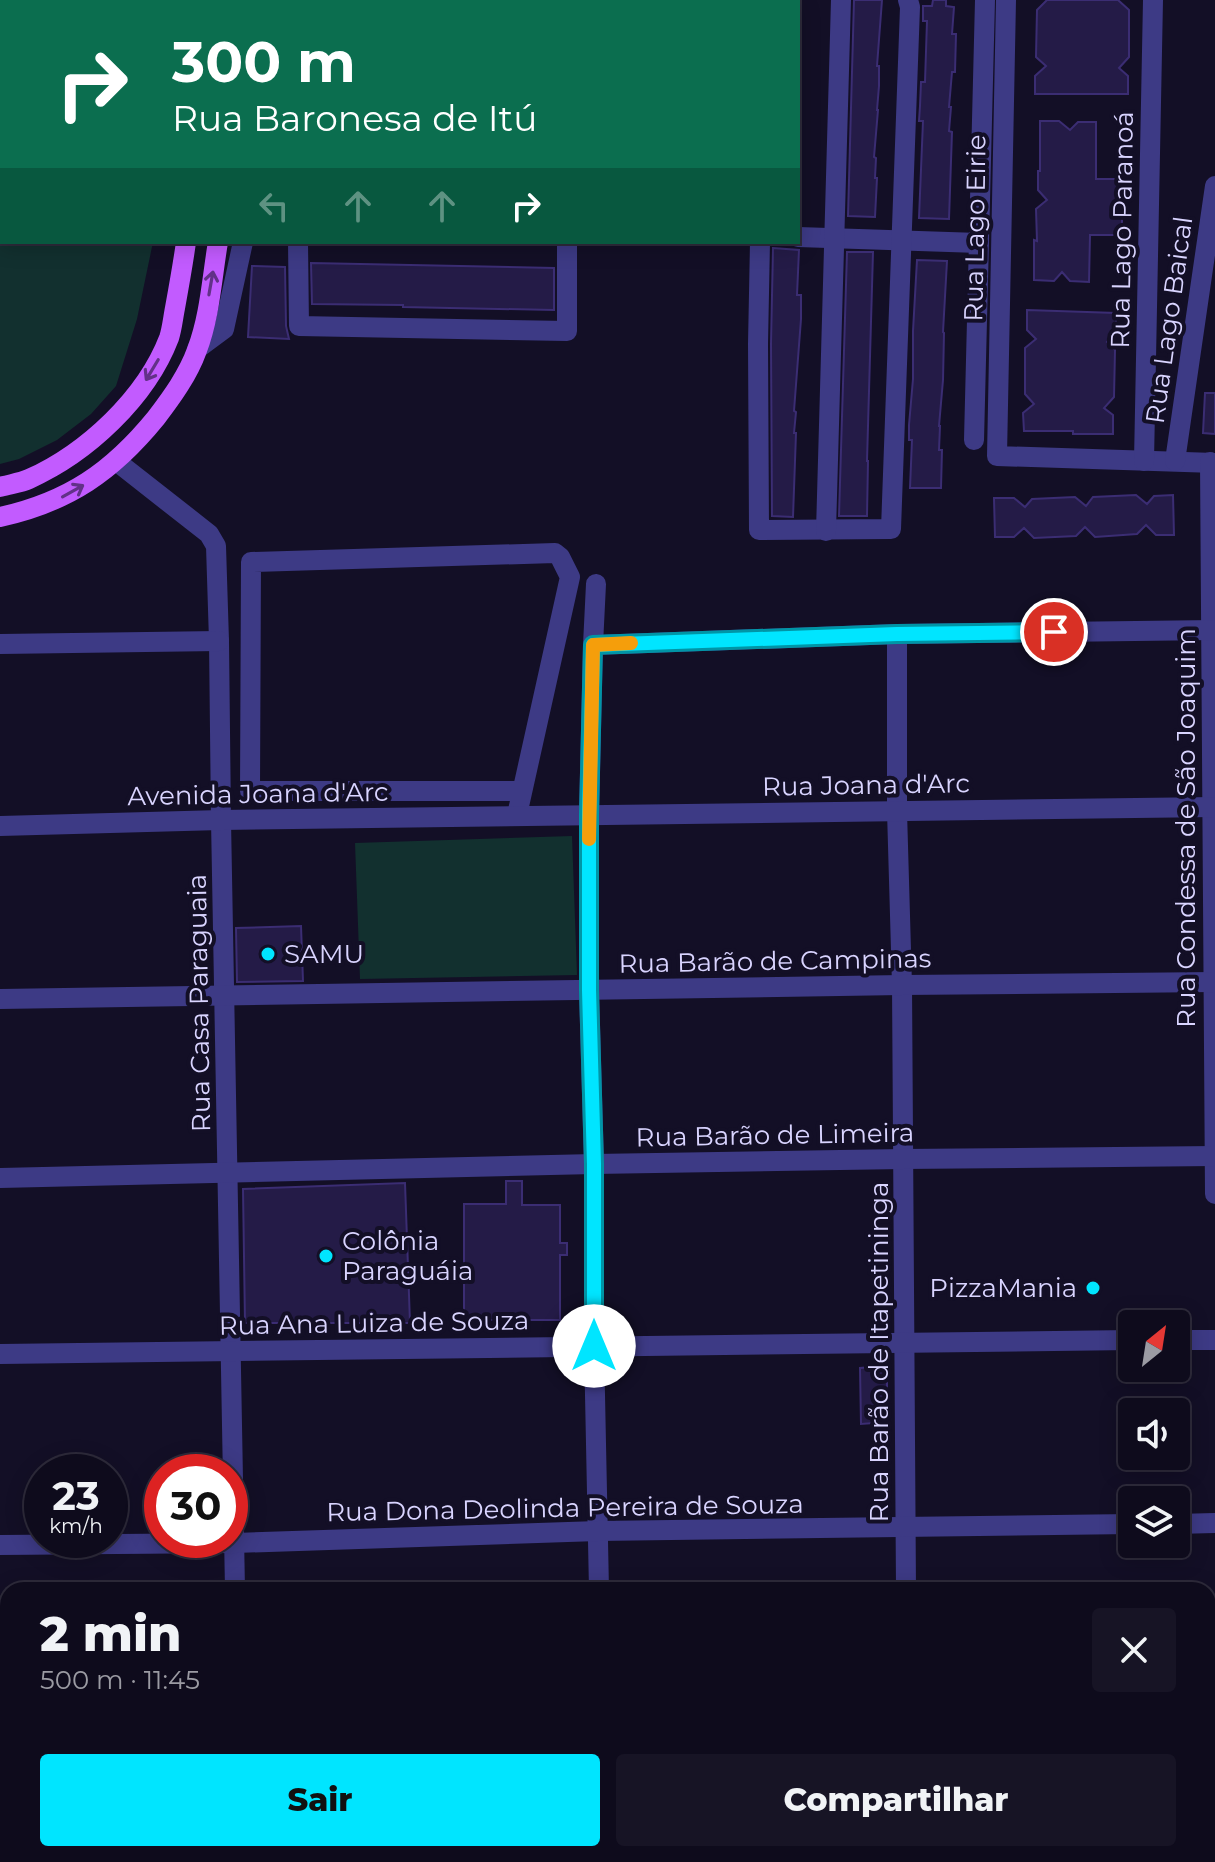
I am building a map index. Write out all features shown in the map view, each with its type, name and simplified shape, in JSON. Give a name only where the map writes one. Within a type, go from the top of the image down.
[{"type":"main road","points":[[0,487],[27,480],[60,462],[103,430],[139,391],[170,337],[186,244]]},
{"type":"main road","points":[[0,517],[29,511],[92,480],[138,440],[162,410],[182,382],[197,349],[218,244]]},
{"type":"street","points":[[826,531],[841,0]]},
{"type":"street","points":[[760,244],[759,530],[891,529],[903,241],[908,0]]},
{"type":"street","points":[[974,440],[985,0]]},
{"type":"street","name":"Rua Lago Eirie","points":[[1006,0],[997,456],[1144,461]]},
{"type":"street","name":"Rua Lago Paranoá","points":[[1144,461],[1153,0]]},
{"type":"street","name":"Rua Lago Baical","points":[[1175,461],[1215,186]]},
{"type":"street","points":[[800,237],[979,243]]},
{"type":"street","points":[[197,349],[224,329],[243,244]]},
{"type":"street","points":[[298,244],[299,326],[567,331],[567,244]]},
{"type":"street","name":"Rua Casa Paraguaia","points":[[116,461],[209,534],[216,546],[233,1454]]},
{"type":"street","points":[[1144,461],[1212,462]]},
{"type":"street","name":"Rua Condessa de São Joaquim","points":[[1212,462],[1215,1194]]},
{"type":"street","points":[[517,815],[570,577],[560,557],[555,553],[251,562],[250,791],[521,791]]},
{"type":"street","points":[[596,584],[589,815],[589,990],[599,1582]]},
{"type":"street","points":[[593,645],[897,634],[1213,630]]},
{"type":"street","name":"Rua Barão de Itapetininga","points":[[897,634],[906,1582]]},
{"type":"street","points":[[0,644],[219,641]]},
{"type":"street","name":"Rua Joana d'Arc","points":[[517,815],[1213,807]]},
{"type":"street","name":"Avenida Joana d'Arc","points":[[0,826],[517,815]]},
{"type":"street","name":"Rua Barão de Campinas","points":[[0,999],[1214,982]]},
{"type":"street","name":"Rua Barão de Limeira","points":[[0,1178],[594,1164],[1215,1156]]},
{"type":"street","name":"Rua Ana Luiza de Souza","points":[[0,1354],[1118,1340]]},
{"type":"street","points":[[1190,1340],[1215,1340]]},
{"type":"street","points":[[1190,1524],[1215,1523]]},
{"type":"street","name":"Rua Dona Deolinda Pereira de Souza","points":[[248,1543],[598,1531],[1118,1524]]},
{"type":"street","name":"Rua Dona Deolinda Pereira de Souza","points":[[0,1545],[144,1544]]},
{"type":"street","name":"Rua Casa Paraguaia","points":[[235,1558],[235,1582]]},
{"type":"green space","points":[[0,244],[153,244],[137,319],[116,386],[91,414],[57,440],[19,459],[0,464]]},
{"type":"green space","points":[[572,836],[577,975],[360,979],[355,843]]},
{"type":"building","points":[[854,0],[882,0],[874,157],[877,178],[875,217],[848,216]]},
{"type":"building","points":[[933,0],[946,0],[946,6],[954,7],[952,34],[956,34],[955,72],[952,72],[949,107],[949,131],[952,132],[949,219],[919,218],[923,121],[919,121],[921,82],[925,82],[927,21],[923,21],[923,6],[932,6]]},
{"type":"building","points":[[1047,0],[1118,0],[1129,10],[1129,57],[1119,68],[1128,76],[1128,94],[1035,94],[1035,76],[1046,66],[1036,57],[1037,10]]},
{"type":"building","points":[[1040,121],[1059,121],[1070,130],[1078,122],[1096,122],[1096,179],[1123,179],[1123,198],[1113,209],[1122,216],[1122,235],[1090,235],[1089,282],[1070,281],[1062,272],[1054,281],[1034,280],[1036,209],[1047,200],[1038,190]]},
{"type":"building","points":[[773,248],[799,250],[797,295],[801,295],[801,319],[794,411],[793,517],[772,516]]},
{"type":"building","points":[[847,252],[873,252],[867,516],[839,516]]},
{"type":"building","points":[[917,260],[947,261],[939,426],[941,488],[910,488],[912,440],[909,440],[909,425]]},
{"type":"building","points":[[311,263],[554,268],[554,310],[312,304]]},
{"type":"building","points":[[252,266],[285,267],[289,339],[248,337]]},
{"type":"building","points":[[1027,310],[1116,313],[1116,332],[1107,342],[1115,350],[1114,397],[1104,408],[1113,415],[1113,434],[1024,431],[1023,413],[1034,404],[1025,394],[1025,348],[1036,339],[1027,330]]},
{"type":"building","points":[[1205,393],[1215,393],[1215,434],[1203,433]]},
{"type":"building","points":[[1136,495],[1147,504],[1154,496],[1173,495],[1174,535],[1156,535],[1146,525],[1137,534],[1095,537],[1085,527],[1076,536],[1034,538],[1024,528],[1014,537],[995,537],[994,498],[1014,498],[1025,507],[1032,499],[1075,497],[1086,506],[1093,497]]},
{"type":"building","name":"SAMU","points":[[301,926],[303,981],[237,982],[236,928]]},
{"type":"building","points":[[506,1181],[522,1181],[522,1205],[560,1205],[560,1243],[567,1243],[567,1255],[560,1255],[560,1320],[464,1320],[464,1204],[506,1204]]},
{"type":"building","name":"Colônia Paraguáia","points":[[405,1183],[410,1323],[245,1323],[243,1189]]},
{"type":"building","points":[[887,1366],[887,1422],[861,1424],[860,1368]]},
{"type":"slow traffic","points":[[589,839],[593,645],[631,643]]},
{"type":"place","name":"SAMU","points":[[268,954]]},
{"type":"place","name":"Colônia Paraguáia","points":[[326,1256]]},
{"type":"place","name":"PizzaMania","points":[[1093,1288]]},
{"type":"route","points":[[594,1346],[594,1164],[589,990],[593,645],[897,634],[1054,632]]}]
